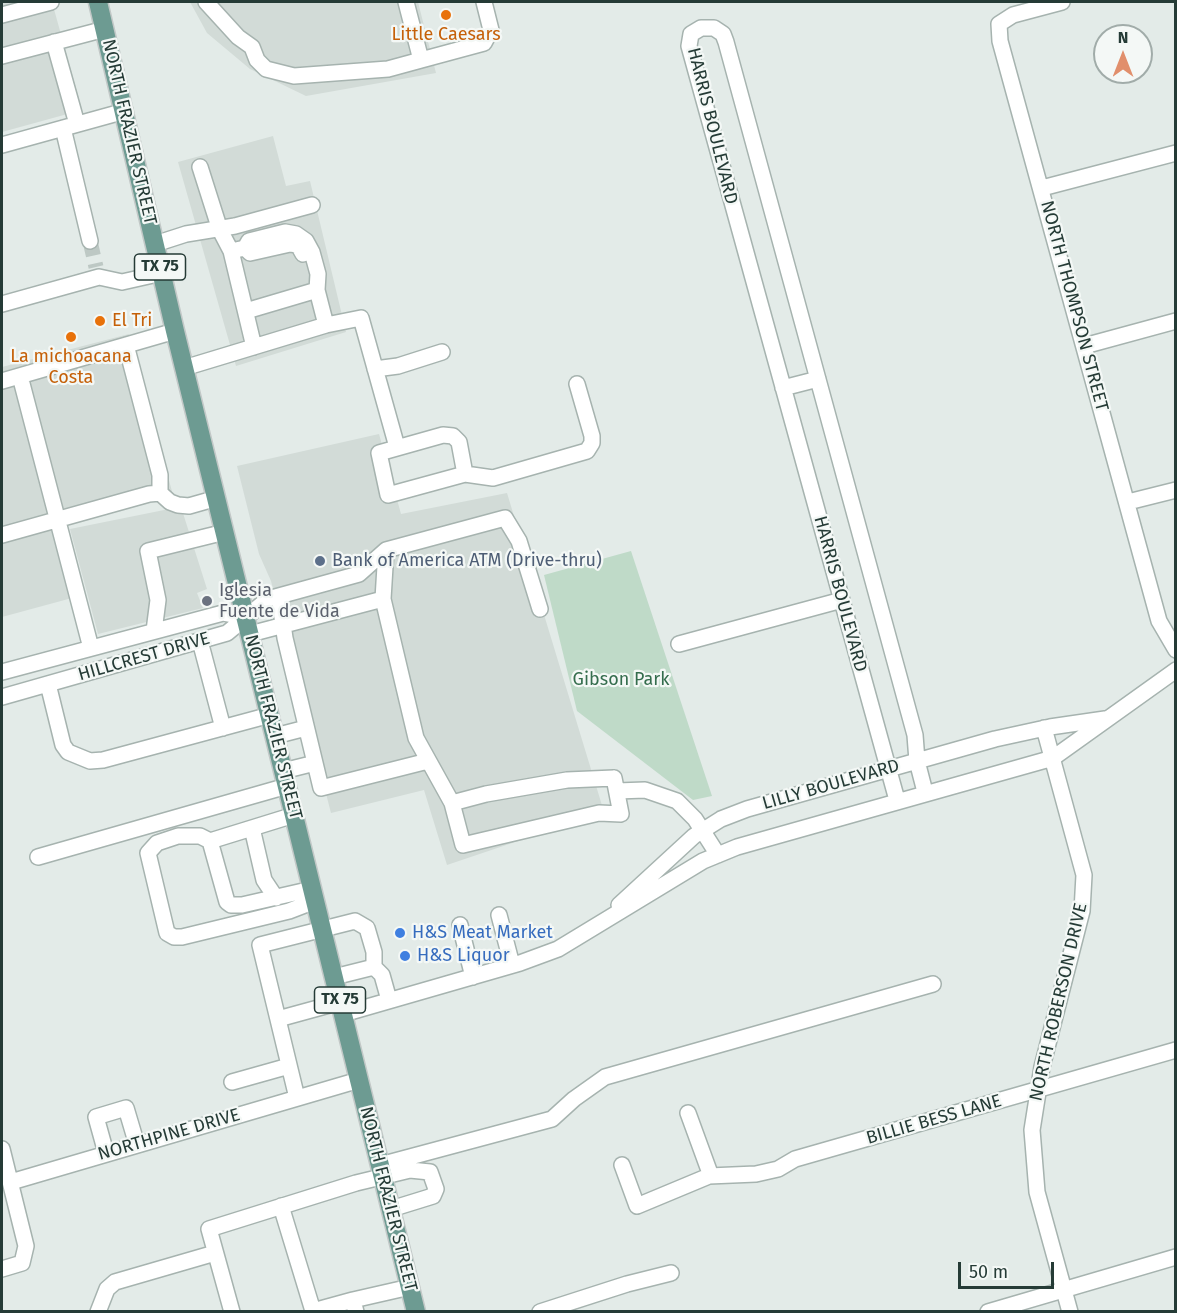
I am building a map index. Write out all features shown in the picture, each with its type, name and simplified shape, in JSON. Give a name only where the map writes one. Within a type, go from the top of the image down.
[{"type":"main road","name":"NORTH FRAZIER STREET","points":[[98,2],[175,331],[416,1311]]},
{"type":"street","points":[[2,15],[51,2]]},
{"type":"street","points":[[206,2],[238,38],[252,47],[258,60],[266,69],[277,74],[312,75],[388,69],[484,43],[491,30],[484,2]]},
{"type":"street","points":[[405,2],[421,60]]},
{"type":"street","name":"NORTH THOMPSON STREET","points":[[1062,2],[1013,15],[999,24],[1000,41],[1159,621],[1176,650]]},
{"type":"street","name":"HARRIS BOULEVARD","points":[[897,800],[689,46],[691,34],[701,28],[714,28],[723,34],[726,42],[915,735],[917,761],[925,792]]},
{"type":"street","points":[[2,56],[105,29]]},
{"type":"street","points":[[54,42],[90,241]]},
{"type":"street","points":[[2,145],[125,111]]},
{"type":"street","points":[[1042,188],[1176,153]]},
{"type":"street","points":[[200,167],[220,230],[238,250],[246,311],[254,347]]},
{"type":"street","points":[[155,244],[186,234],[220,230],[312,205]]},
{"type":"street","points":[[238,250],[249,241],[285,232],[296,234],[306,241],[312,252],[318,274],[317,290],[326,325]]},
{"type":"street","points":[[2,304],[98,272],[122,282],[162,273]]},
{"type":"street","points":[[246,311],[317,290]]},
{"type":"street","points":[[184,368],[326,325],[361,318],[397,447]]},
{"type":"street","points":[[1084,346],[1176,321]]},
{"type":"street","points":[[2,381],[175,331]]},
{"type":"street","points":[[126,345],[160,475],[160,493],[170,502],[189,506],[217,498]]},
{"type":"street","points":[[375,369],[398,366],[442,352]]},
{"type":"street","points":[[20,376],[91,648]]},
{"type":"street","points":[[783,388],[818,379]]},
{"type":"street","points":[[465,474],[459,442],[453,436],[443,435],[379,453],[388,495],[465,474],[493,478],[587,451],[592,443],[592,436],[577,384]]},
{"type":"street","points":[[1128,502],[1176,490]]},
{"type":"street","points":[[2,535],[160,493]]},
{"type":"street","points":[[248,625],[268,599],[359,574],[387,550],[505,518],[519,541],[540,609]]},
{"type":"street","points":[[154,631],[158,600],[148,551],[225,532]]},
{"type":"street","points":[[387,550],[383,599],[414,729],[428,761],[452,803],[463,845],[599,813],[621,814],[615,778],[567,780],[486,794],[452,803]]},
{"type":"street","points":[[279,596],[306,728],[321,788],[428,761]]},
{"type":"street","points":[[248,625],[284,625],[383,599]]},
{"type":"street","points":[[679,644],[842,600]]},
{"type":"street","name":"HILLCREST DRIVE","points":[[2,672],[223,613],[248,625]]},
{"type":"street","name":"HILLCREST DRIVE","points":[[2,697],[200,641],[248,625]]},
{"type":"street","points":[[200,641],[223,728]]},
{"type":"street","name":"LILLY BOULEVARD","points":[[278,1019],[389,1000],[512,965],[558,949],[718,855],[789,830],[1053,758],[1176,670]]},
{"type":"street","points":[[48,684],[63,745],[68,752],[90,761],[103,760],[270,716]]},
{"type":"street","name":"LILLY BOULEVARD","points":[[595,927],[704,830],[747,809],[1044,728],[1105,719]]},
{"type":"street","points":[[275,736],[306,728]]},
{"type":"street","name":"NORTH ROBERSON DRIVE","points":[[1044,728],[1081,859],[1084,891],[1075,944],[1037,1090],[1032,1130],[1037,1192],[1070,1311]]},
{"type":"street","points":[[38,857],[285,778],[315,763]]},
{"type":"street","points":[[617,791],[645,790],[677,801],[704,830],[718,855]]},
{"type":"street","points":[[294,815],[210,841],[200,836],[178,836],[157,843],[148,853],[167,933],[182,937],[314,895]]},
{"type":"street","points":[[252,828],[264,880],[276,898]]},
{"type":"street","points":[[210,841],[227,902],[231,905],[314,895]]},
{"type":"street","points":[[499,915],[512,965]]},
{"type":"street","points":[[297,1098],[260,945],[355,921],[367,928],[374,952],[374,967],[382,975],[389,1000]]},
{"type":"street","points":[[460,925],[473,976]]},
{"type":"street","points":[[334,977],[374,967]]},
{"type":"street","points":[[232,1311],[208,1229],[382,1171],[552,1119],[573,1099],[605,1077],[933,984]]},
{"type":"street","name":"BILLIE BESS LANE","points":[[622,1165],[637,1206],[711,1176],[756,1174],[778,1169],[795,1159],[1176,1050]]},
{"type":"street","points":[[232,1082],[289,1066]]},
{"type":"street","name":"NORTHPINE DRIVE","points":[[11,1182],[359,1080]]},
{"type":"street","points":[[106,1154],[96,1117],[126,1108],[137,1144]]},
{"type":"street","points":[[687,1113],[711,1176]]},
{"type":"street","points":[[2,1149],[26,1246],[22,1263],[2,1269]]},
{"type":"street","points":[[382,1171],[427,1170],[436,1185],[436,1193],[433,1196],[391,1209]]},
{"type":"street","points":[[281,1206],[313,1311],[355,1306],[410,1287]]},
{"type":"street","points":[[98,1311],[107,1289],[115,1282],[215,1253]]},
{"type":"street","points":[[988,1311],[1176,1257]]},
{"type":"street","points":[[540,1311],[671,1273]]},
{"type":"shaded area","points":[[2,2],[52,2],[82,110],[2,132]]},
{"type":"shaded area","points":[[190,2],[418,2],[436,73],[306,96],[250,69],[207,33]]},
{"type":"shaded area","points":[[273,136],[286,186],[310,181],[346,332],[236,366],[178,162]]},
{"type":"shaded area","points":[[129,334],[173,495],[66,525],[83,595],[2,617],[2,367]]},
{"type":"shaded area","points":[[379,434],[401,514],[507,493],[604,812],[447,865],[424,790],[331,813],[271,581],[259,554],[237,466]]},
{"type":"shaded area","points":[[174,508],[182,510],[207,589],[197,593],[203,608],[98,634],[70,529]]},
{"type":"green space","name":"Gibson Park","points":[[631,551],[712,796],[693,800],[577,711],[544,575]]},
{"type":"tunnel","points":[[90,241],[96,267]]},
{"type":"place","name":"Little Caesars","points":[[446,15]]},
{"type":"place","name":"El Tri","points":[[100,321]]},
{"type":"place","name":"La michoacana Costa","points":[[71,337]]},
{"type":"place","name":"Bank of America ATM (Drive-thru)","points":[[320,561]]},
{"type":"place","name":"Iglesia Fuente de Vida","points":[[207,601]]},
{"type":"place","name":"H&S Meat Market","points":[[400,933]]},
{"type":"place","name":"H&S Liquor","points":[[405,956]]}]
